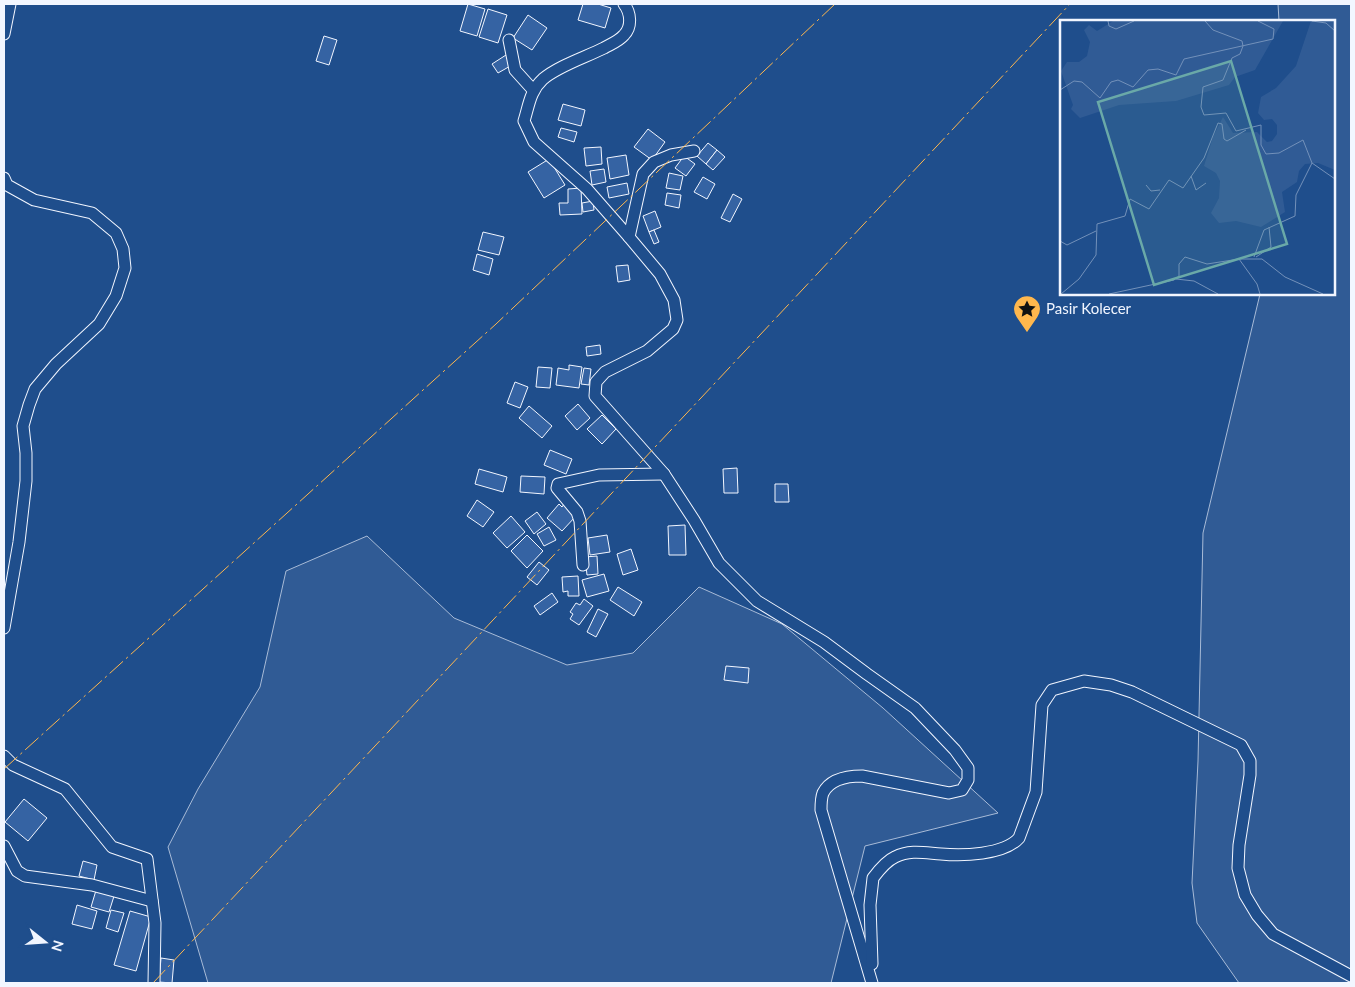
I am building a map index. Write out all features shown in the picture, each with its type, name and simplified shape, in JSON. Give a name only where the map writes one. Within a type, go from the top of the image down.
[{"type":"street","points":[[4,34],[10,4]]},
{"type":"street","points":[[625,4],[630,16],[625,34],[616,42],[544,78],[533,90],[524,120],[534,142],[587,189],[630,236],[660,274],[674,300],[676,320],[673,329],[647,351],[605,372],[596,382],[595,396],[664,474],[719,563],[757,601],[824,642],[915,708],[955,750],[968,768],[968,780],[962,790],[949,793],[862,776],[848,776],[831,783],[822,795],[821,810],[873,983]]},
{"type":"street","points":[[509,40],[515,70],[533,90]]},
{"type":"street","points":[[630,236],[643,174],[654,162],[671,155],[694,151]]},
{"type":"street","points":[[4,178],[7,185],[34,200],[92,213],[116,233],[123,249],[125,268],[116,296],[98,324],[56,364],[35,389],[29,405],[23,426],[26,453],[26,481],[20,533],[4,628]]},
{"type":"street","points":[[583,565],[580,521],[577,512],[557,488],[558,484],[599,475],[664,474]]},
{"type":"street","points":[[873,983],[870,905],[873,878],[895,857],[907,853],[922,852],[962,855],[1000,850],[1014,844],[1019,838],[1036,792],[1042,705],[1052,690],[1084,681],[1111,685],[1132,692],[1241,746],[1250,761],[1250,775],[1238,868],[1245,895],[1257,915],[1273,934],[1351,976]]},
{"type":"street","points":[[4,756],[13,765],[65,790],[112,847],[147,860],[155,924],[154,983]]},
{"type":"street","points":[[4,846],[17,872],[25,876],[92,884],[152,901]]},
{"type":"shaded area","points":[[1278,4],[1351,4],[1351,983],[1239,983],[1197,923],[1192,883],[1198,761],[1203,533],[1260,295],[1335,295],[1335,20],[1279,20]]},
{"type":"shaded area","points":[[367,536],[454,618],[567,665],[633,653],[699,587],[782,624],[883,708],[998,813],[865,846],[831,983],[208,983],[168,847],[198,789],[260,687],[286,571]]},
{"type":"building","points":[[468,4],[485,9],[477,36],[460,31]]},
{"type":"building","points":[[583,4],[598,4],[611,8],[605,28],[578,20]]},
{"type":"building","points":[[488,9],[507,15],[498,43],[479,37]]},
{"type":"building","points":[[528,15],[547,28],[532,50],[513,38]]},
{"type":"building","points":[[324,36],[337,40],[329,65],[316,61]]},
{"type":"building","points":[[506,55],[512,65],[498,73],[492,64]]},
{"type":"building","points":[[563,104],[585,110],[581,126],[558,120]]},
{"type":"building","points":[[561,128],[577,132],[574,142],[558,137]]},
{"type":"building","points":[[648,129],[665,142],[652,160],[634,147]]},
{"type":"building","points":[[708,143],[717,150],[706,164],[697,156]]},
{"type":"building","points":[[601,147],[602,164],[586,166],[584,148]]},
{"type":"building","points":[[717,150],[725,157],[713,170],[706,164]]},
{"type":"building","points":[[626,155],[629,175],[610,179],[607,158]]},
{"type":"building","points":[[684,156],[695,164],[686,176],[675,168]]},
{"type":"building","points":[[549,159],[565,185],[544,198],[528,172]]},
{"type":"building","points":[[604,169],[606,182],[592,185],[590,171]]},
{"type":"building","points":[[669,173],[683,176],[680,190],[666,188]]},
{"type":"building","points":[[703,177],[715,184],[707,199],[694,192]]},
{"type":"building","points":[[627,183],[629,194],[609,198],[607,187]]},
{"type":"building","points":[[581,188],[582,214],[560,215],[559,203],[568,203],[568,189]]},
{"type":"building","points":[[667,193],[681,195],[679,208],[665,205]]},
{"type":"building","points":[[733,194],[742,199],[730,222],[721,218]]},
{"type":"building","points":[[593,201],[594,210],[583,212],[582,203]]},
{"type":"building","points":[[655,211],[661,227],[649,232],[643,216]]},
{"type":"building","points":[[654,230],[659,242],[654,244],[649,232]]},
{"type":"building","points":[[483,232],[504,237],[499,255],[478,250]]},
{"type":"building","points":[[477,254],[493,259],[489,275],[473,270]]},
{"type":"building","points":[[628,265],[630,280],[618,282],[616,266]]},
{"type":"building","points":[[600,345],[601,354],[587,356],[586,347]]},
{"type":"building","points":[[569,365],[582,367],[579,388],[556,385],[558,368],[569,370]]},
{"type":"building","points":[[538,367],[552,368],[550,388],[536,387]]},
{"type":"building","points":[[584,368],[591,369],[589,385],[581,384]]},
{"type":"building","points":[[515,382],[528,387],[520,408],[507,403]]},
{"type":"building","points":[[578,404],[590,418],[577,430],[565,416]]},
{"type":"building","points":[[529,406],[552,426],[542,438],[519,418]]},
{"type":"building","points":[[602,415],[616,429],[602,444],[587,429]]},
{"type":"building","points":[[550,450],[572,459],[566,474],[544,465]]},
{"type":"building","points":[[737,468],[738,493],[724,493],[723,469]]},
{"type":"building","points":[[479,469],[507,477],[503,492],[475,484]]},
{"type":"building","points":[[521,476],[545,477],[544,494],[520,492]]},
{"type":"building","points":[[775,484],[788,484],[789,502],[775,502]]},
{"type":"building","points":[[477,500],[494,512],[483,527],[467,516]]},
{"type":"building","points":[[559,504],[562,507],[564,504],[576,516],[562,531],[547,518]]},
{"type":"building","points":[[537,512],[546,524],[534,534],[525,521]]},
{"type":"building","points":[[511,516],[525,532],[507,548],[493,533]]},
{"type":"building","points":[[685,525],[686,555],[669,555],[668,526]]},
{"type":"building","points":[[549,527],[556,540],[544,546],[537,534]]},
{"type":"building","points":[[527,535],[543,551],[527,568],[511,551]]},
{"type":"building","points":[[607,535],[610,552],[590,555],[588,538]]},
{"type":"building","points":[[631,549],[638,570],[623,575],[617,554]]},
{"type":"building","points":[[597,556],[598,574],[587,575],[585,557]]},
{"type":"building","points":[[539,562],[549,570],[537,585],[527,577]]},
{"type":"building","points":[[604,574],[609,591],[587,597],[582,580]]},
{"type":"building","points":[[578,576],[579,596],[568,596],[568,591],[563,592],[562,577]]},
{"type":"building","points":[[618,587],[642,602],[634,616],[610,600]]},
{"type":"building","points":[[552,593],[558,602],[540,615],[534,606]]},
{"type":"building","points":[[584,599],[593,606],[579,625],[570,619],[573,614],[570,612],[576,603],[580,605]]},
{"type":"building","points":[[598,609],[608,614],[596,637],[587,632]]},
{"type":"building","points":[[726,666],[749,668],[748,683],[724,680]]},
{"type":"building","points":[[24,799],[47,818],[28,841],[5,822]]},
{"type":"building","points":[[83,861],[97,865],[94,880],[79,876]]},
{"type":"building","points":[[97,887],[115,893],[109,912],[91,907]]},
{"type":"building","points":[[77,905],[97,911],[92,929],[72,924]]},
{"type":"building","points":[[111,910],[124,913],[118,932],[106,928]]},
{"type":"building","points":[[130,911],[151,917],[136,971],[114,965]]},
{"type":"building","points":[[161,958],[174,960],[172,983],[159,982]]},
{"type":"power","points":[[4,769],[496,324],[835,4]]},
{"type":"power","points":[[153,983],[1070,4]]},
{"type":"place","name":"Pasir Kolecer","points":[[1027,333]]}]
